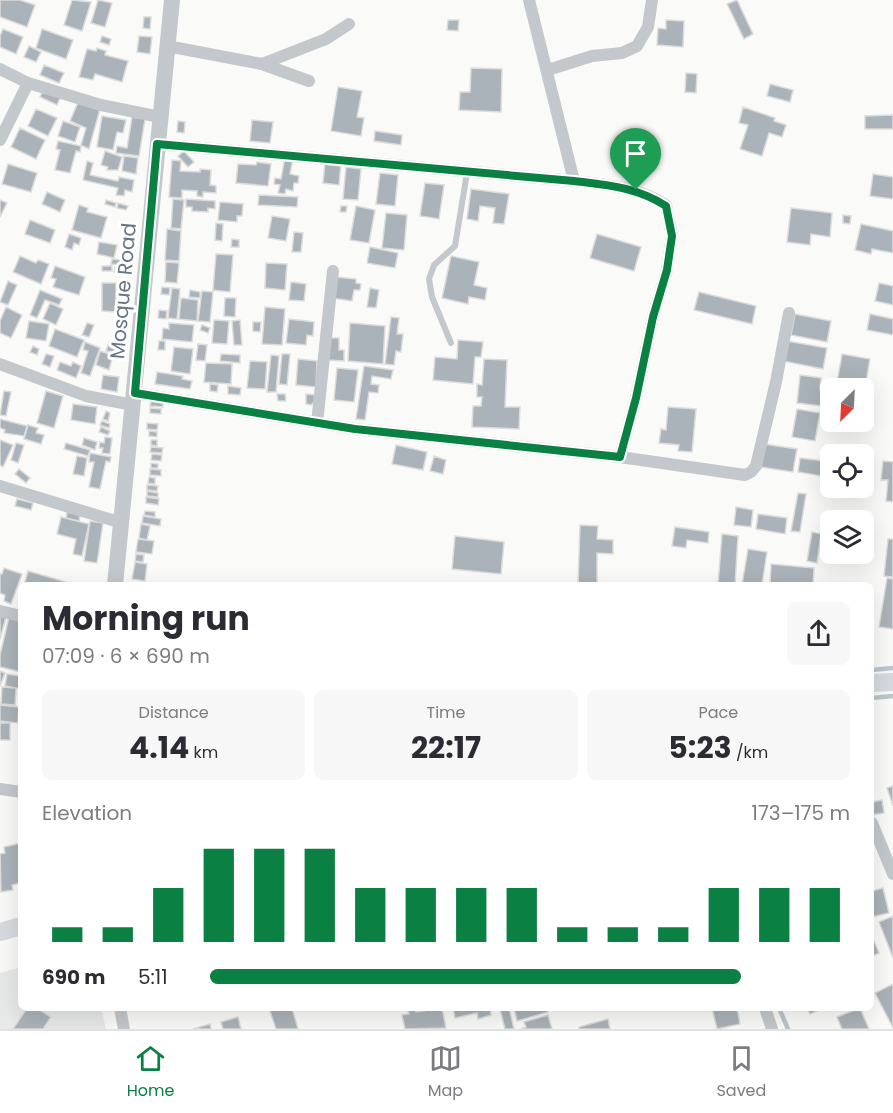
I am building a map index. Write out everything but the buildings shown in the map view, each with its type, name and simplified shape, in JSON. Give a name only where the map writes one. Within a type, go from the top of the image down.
[{"type":"main road","points":[[874,683],[893,682]]},
{"type":"main road","points":[[0,932],[18,927]]},
{"type":"street","name":"Mosque Road","points":[[116,582],[172,0]]},
{"type":"street","points":[[529,0],[574,181]]},
{"type":"street","points":[[548,70],[592,56],[622,53],[637,46],[648,27],[652,0]]},
{"type":"street","points":[[262,64],[326,39],[350,24]]},
{"type":"street","points":[[167,46],[262,64],[309,81]]},
{"type":"street","points":[[0,69],[28,83],[115,109],[160,117]]},
{"type":"street","points":[[0,140],[28,83]]},
{"type":"street","points":[[157,144],[574,181],[625,187],[655,198],[666,206],[672,236],[667,270],[653,317],[636,398],[620,457]]},
{"type":"street","points":[[317,423],[333,271]]},
{"type":"street","points":[[0,364],[86,396],[134,399],[355,429],[620,457],[745,475],[756,466],[776,382],[789,313]]},
{"type":"street","points":[[0,486],[122,523]]},
{"type":"street","points":[[0,611],[18,615]]},
{"type":"street","points":[[0,789],[18,792]]},
{"type":"street","points":[[874,828],[893,874]]},
{"type":"street","points":[[121,1011],[124,1029]]},
{"type":"street","points":[[766,1011],[772,1029]]},
{"type":"lane","points":[[451,343],[432,297],[429,279],[434,265],[455,246],[467,173]]},
{"type":"shaded area","points":[[18,968],[18,1011],[102,1011],[106,1029],[0,1029],[0,973]]},
{"type":"waterway","points":[[874,670],[893,668]]},
{"type":"waterway","points":[[874,698],[893,696]]},
{"type":"waterway","points":[[780,1011],[788,1029]]},
{"type":"route","points":[[157,144],[574,181],[636,190],[655,198],[666,206],[672,236],[667,270],[653,317],[636,398],[620,457],[355,429],[135,393],[157,144]]}]
